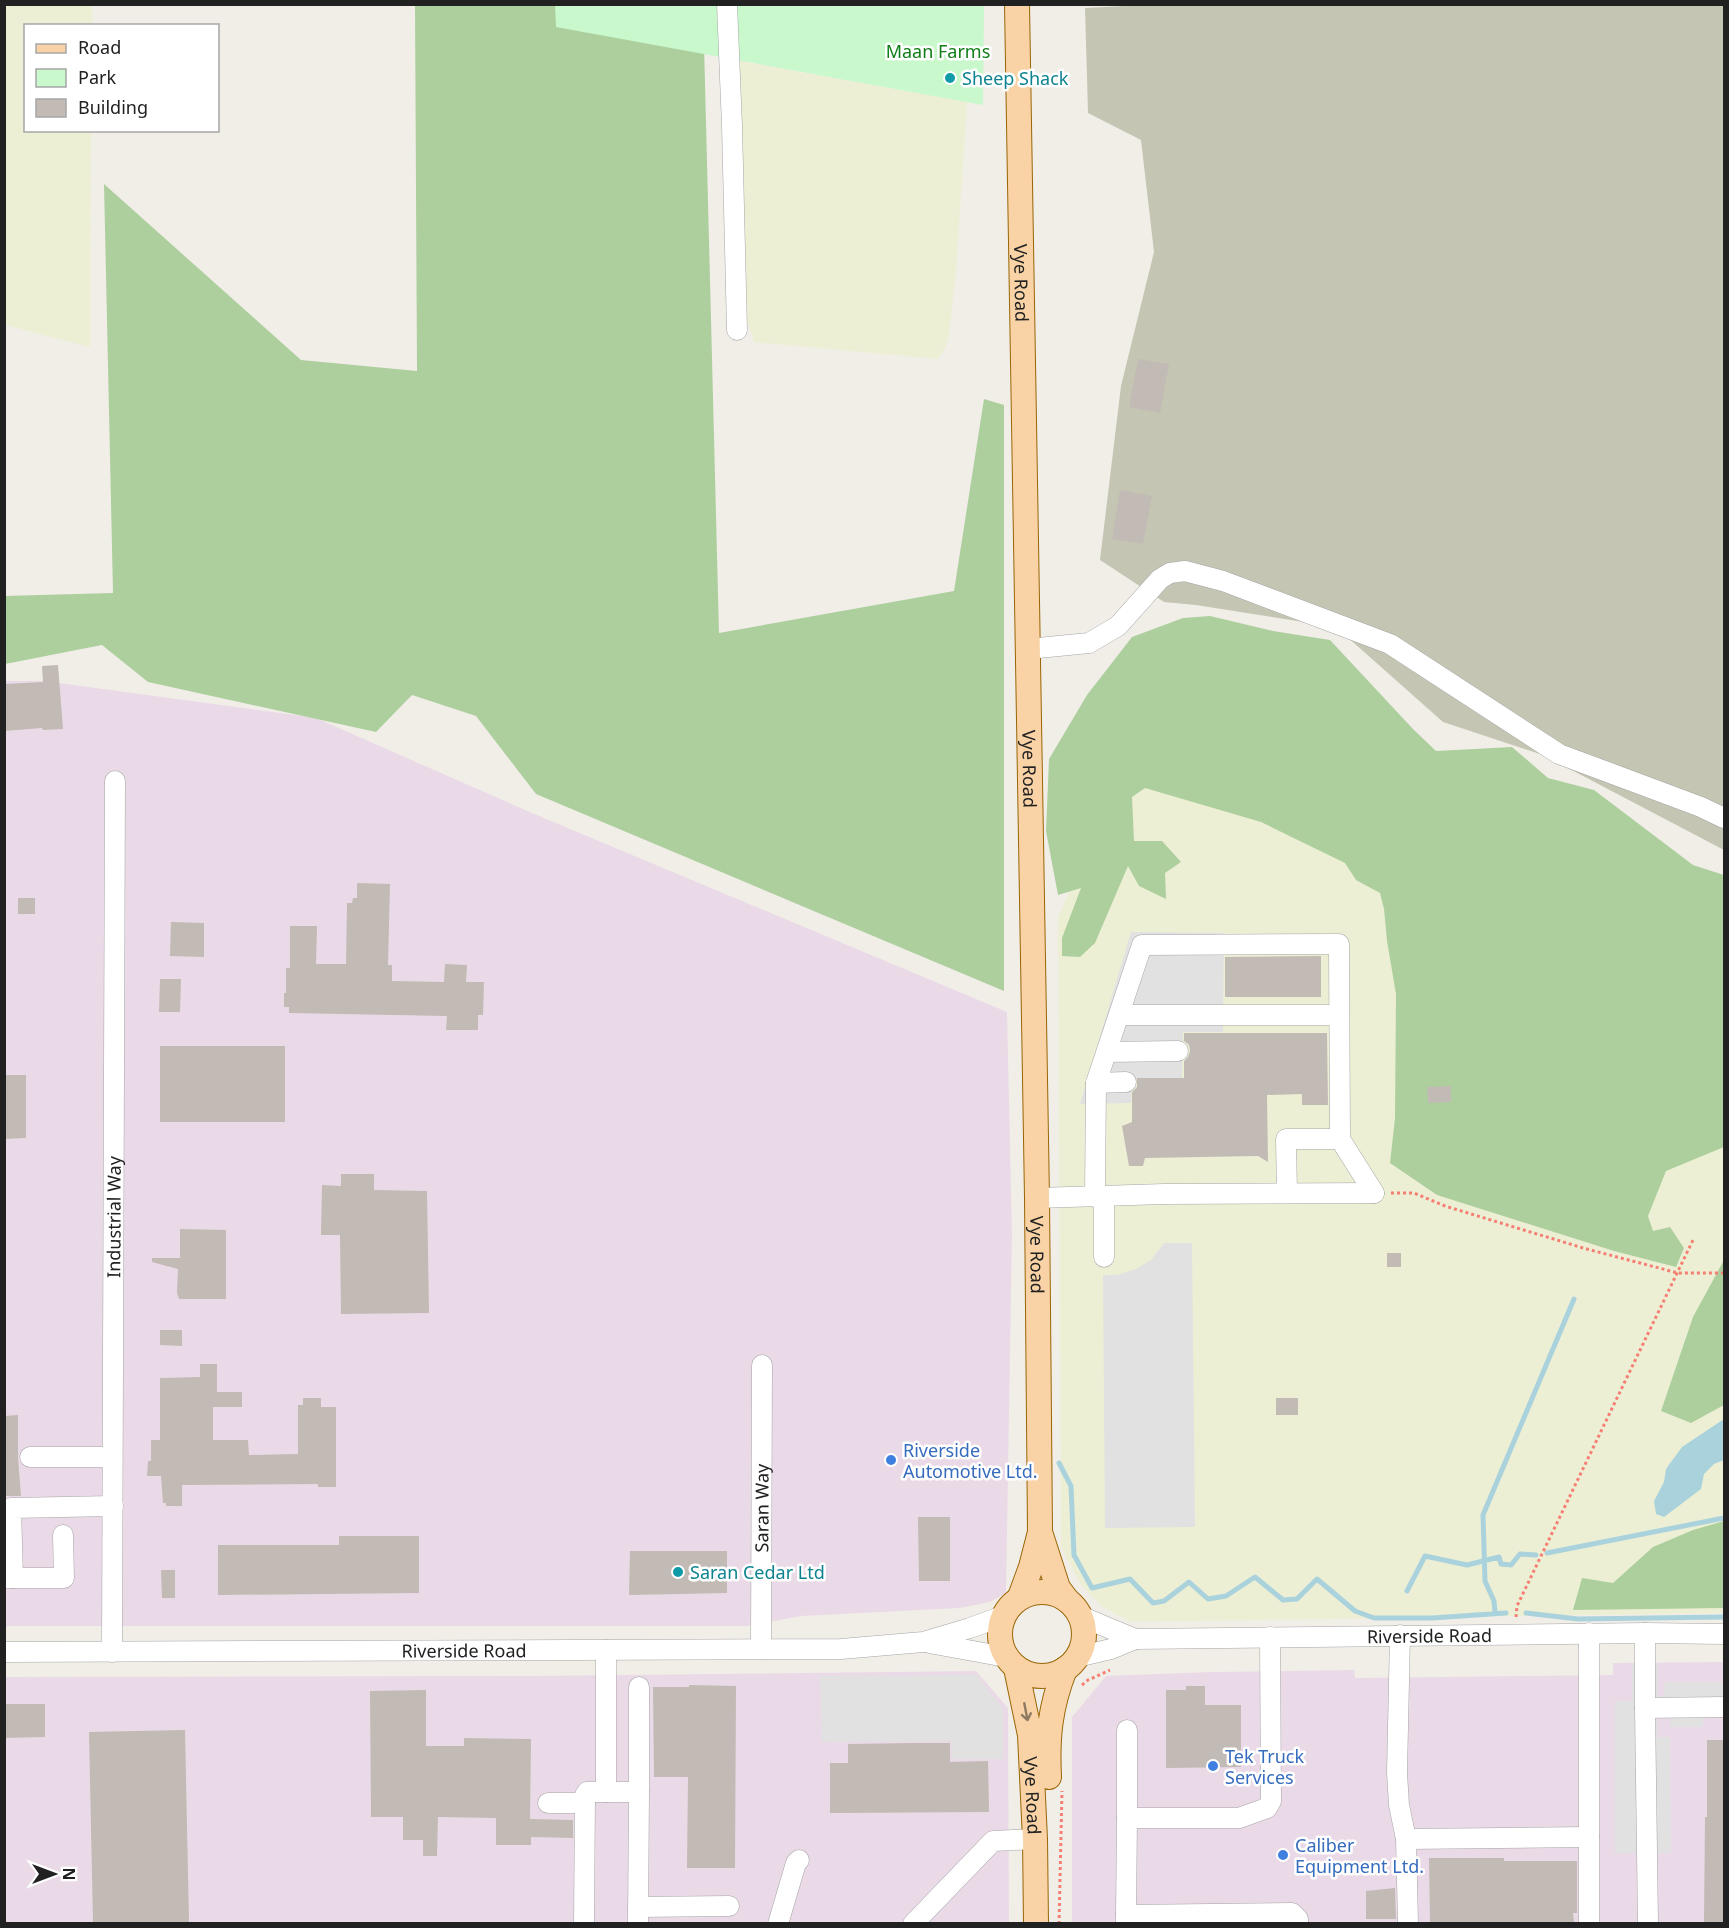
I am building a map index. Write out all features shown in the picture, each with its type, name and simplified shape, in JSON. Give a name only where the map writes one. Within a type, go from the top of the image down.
[{"type":"main road","name":"Vye Road","points":[[1017,4],[1037,1198],[1040,1532],[1032,1567],[1020,1597]]},
{"type":"main road","name":"Vye Road","points":[[1040,1532],[1058,1588],[1074,1608]]},
{"type":"main road","points":[[1034,1592],[1049,1592],[1074,1608],[1084,1630],[1083,1644],[1075,1671],[1041,1677],[1028,1674],[1011,1663],[1000,1644],[999,1630],[1003,1616],[1010,1605],[1020,1597],[1034,1592]]},
{"type":"main road","name":"Vye Road","points":[[1011,1663],[1030,1735],[1036,1923]]},
{"type":"main road","name":"Vye Road","points":[[1051,1923],[1048,1731],[1052,1705],[1075,1671]]},
{"type":"street","points":[[727,4],[737,330]]},
{"type":"street","points":[[1028,649],[1089,643],[1118,626],[1160,579],[1170,573],[1185,571],[1223,582],[1390,644],[1559,754],[1725,818]]},
{"type":"street","name":"Industrial Way","points":[[112,1652],[115,782]]},
{"type":"street","points":[[1104,1257],[1099,1196],[1096,1083],[1142,945],[1339,944],[1340,1138],[1374,1193]]},
{"type":"street","points":[[1119,1015],[1339,1015]]},
{"type":"street","points":[[1107,1052],[1178,1051]]},
{"type":"street","points":[[1096,1083],[1126,1083]]},
{"type":"street","points":[[1287,1193],[1286,1139],[1340,1138]]},
{"type":"street","points":[[1037,1198],[1374,1193]]},
{"type":"street","name":"Saran Way","points":[[761,1649],[762,1365]]},
{"type":"street","points":[[30,1457],[112,1457]]},
{"type":"street","points":[[63,1535],[64,1578],[9,1578],[8,1526],[11,1508],[113,1506]]},
{"type":"street","name":"Riverside Road","points":[[1074,1608],[1135,1639]]},
{"type":"street","name":"Riverside Road","points":[[4,1652],[841,1649],[923,1642],[970,1629],[1003,1616]]},
{"type":"street","points":[[1589,1633],[1589,1923]]},
{"type":"street","name":"Riverside Road","points":[[1075,1671],[1111,1649],[1135,1639],[1589,1633],[1725,1634]]},
{"type":"street","points":[[1645,1633],[1648,1923]]},
{"type":"street","points":[[1400,1635],[1397,1773],[1399,1805],[1406,1839],[1408,1923]]},
{"type":"street","points":[[1127,1818],[1239,1818],[1270,1805],[1270,1637]]},
{"type":"street","name":"Riverside Road","points":[[923,1642],[1011,1663]]},
{"type":"street","points":[[606,1650],[606,1792]]},
{"type":"street","points":[[639,1687],[638,1915],[729,1906]]},
{"type":"street","points":[[1646,1708],[1725,1707]]},
{"type":"street","points":[[1127,1730],[1126,1919],[1292,1913],[1298,1919],[1298,1923]]},
{"type":"street","points":[[584,1923],[585,1794],[587,1792],[639,1792]]},
{"type":"street","points":[[548,1803],[585,1803]]},
{"type":"street","points":[[1406,1839],[1589,1837]]},
{"type":"street","points":[[913,1923],[993,1841],[1035,1839]]},
{"type":"street","points":[[778,1923],[798,1860]]},
{"type":"path","points":[[1374,1193],[1414,1193],[1445,1206],[1583,1248],[1678,1273],[1725,1272]]},
{"type":"path","points":[[1516,1634],[1517,1606],[1693,1240]]},
{"type":"path","points":[[1075,1671],[1088,1680],[1117,1667],[1111,1649]]},
{"type":"path","points":[[1059,1923],[1062,1783]]},
{"type":"shaded area","points":[[5,4],[92,5],[92,24],[24,24],[24,132],[91,132],[90,347],[5,325]]},
{"type":"shaded area","points":[[1162,4],[1724,5],[1724,850],[1543,755],[1443,722],[1336,627],[1164,602],[1100,560],[1121,386],[1154,252],[1141,140],[1088,113],[1085,8]]},
{"type":"shaded area","points":[[739,61],[967,102],[956,273],[948,341],[938,359],[754,342],[746,317]]},
{"type":"shaded area","points":[[5,681],[44,681],[316,718],[532,813],[1007,1012],[1012,1234],[1006,1593],[990,1602],[960,1608],[801,1616],[748,1626],[5,1626]]},
{"type":"shaded area","points":[[1131,755],[1386,859],[1724,1089],[1724,1613],[1131,1622],[1101,1606],[1080,1583],[1061,1547],[1058,917]]},
{"type":"shaded area","points":[[1131,932],[1224,933],[1223,1032],[1183,1032],[1182,1081],[1132,1081],[1131,1103],[1080,1104]]},
{"type":"shaded area","points":[[1164,1243],[1192,1243],[1195,1527],[1105,1528],[1103,1275],[1117,1275],[1136,1269],[1151,1260]]},
{"type":"shaded area","points":[[1724,1662],[1724,1923],[1072,1924],[1072,1717],[1106,1676],[1354,1670],[1355,1678],[1613,1675],[1613,1663]]},
{"type":"shaded area","points":[[1632,1663],[1658,1663],[1658,1695],[1664,1698],[1665,1682],[1724,1682],[1724,1714],[1703,1714],[1703,1727],[1670,1727],[1670,1718],[1657,1718],[1657,1737],[1670,1737],[1671,1853],[1615,1853],[1615,1701],[1632,1701]]},
{"type":"shaded area","points":[[976,1671],[1008,1708],[1009,1923],[5,1923],[4,1677],[530,1676]]},
{"type":"shaded area","points":[[977,1675],[1003,1709],[1003,1759],[952,1759],[951,1741],[822,1742],[820,1676]]},
{"type":"green space","points":[[415,5],[703,5],[719,633],[954,591],[984,399],[1004,405],[1004,991],[536,794],[476,716],[412,695],[376,732],[148,682],[102,645],[5,664],[4,596],[113,593],[104,184],[301,360],[417,371]]},
{"type":"green space","name":"Maan Farms","points":[[555,5],[984,5],[983,105],[556,27]]},
{"type":"green space","points":[[1210,616],[1273,631],[1330,640],[1436,751],[1512,747],[1548,778],[1594,790],[1693,865],[1724,875],[1724,1147],[1666,1171],[1648,1216],[1653,1231],[1670,1227],[1684,1248],[1676,1267],[1614,1251],[1437,1195],[1390,1163],[1395,1118],[1396,994],[1384,909],[1380,893],[1356,880],[1345,863],[1261,822],[1145,788],[1132,797],[1134,841],[1162,841],[1181,862],[1165,873],[1166,899],[1139,886],[1128,866],[1095,943],[1080,957],[1062,956],[1062,938],[1081,888],[1058,895],[1046,831],[1049,759],[1087,695],[1132,637],[1183,618]]},
{"type":"green space","points":[[1724,1260],[1724,1405],[1691,1423],[1661,1411],[1693,1317]]},
{"type":"green space","points":[[1724,1521],[1724,1608],[1573,1610],[1582,1578],[1613,1583],[1653,1547],[1693,1530]]},
{"type":"water","points":[[1724,1419],[1724,1460],[1714,1464],[1704,1474],[1701,1489],[1664,1517],[1656,1514],[1654,1501],[1664,1482],[1666,1469],[1682,1447]]},
{"type":"building","points":[[1138,359],[1169,364],[1160,413],[1129,407]]},
{"type":"building","points":[[1120,490],[1152,496],[1143,544],[1112,539]]},
{"type":"building","points":[[58,665],[63,729],[4,731],[4,684],[43,682],[42,666]]},
{"type":"building","points":[[357,883],[390,884],[388,965],[392,965],[392,981],[444,982],[445,964],[467,965],[466,982],[484,982],[483,1015],[478,1015],[478,1030],[446,1030],[447,1016],[289,1013],[289,1007],[284,1007],[286,968],[290,968],[290,926],[317,926],[316,964],[346,964],[347,903],[352,903],[353,898],[357,898]]},
{"type":"building","points":[[18,898],[35,898],[35,914],[18,914]]},
{"type":"building","points":[[171,922],[204,923],[204,957],[170,956]]},
{"type":"building","points":[[1321,956],[1321,997],[1225,997],[1225,957]]},
{"type":"building","points":[[160,979],[181,979],[180,1012],[159,1012]]},
{"type":"building","points":[[1184,1033],[1327,1033],[1328,1105],[1302,1105],[1302,1094],[1267,1095],[1268,1162],[1258,1156],[1145,1158],[1143,1166],[1129,1166],[1122,1126],[1132,1122],[1132,1092],[1137,1087],[1137,1078],[1184,1078],[1184,1061],[1190,1051],[1189,1045],[1184,1041]]},
{"type":"building","points":[[160,1046],[285,1046],[285,1122],[160,1122]]},
{"type":"building","points":[[4,1075],[26,1075],[26,1138],[4,1139]]},
{"type":"building","points":[[1451,1086],[1451,1102],[1428,1103],[1427,1087]]},
{"type":"building","points":[[341,1174],[374,1174],[374,1190],[427,1191],[429,1313],[341,1314],[340,1235],[321,1235],[322,1185],[341,1186]]},
{"type":"building","points":[[180,1229],[226,1230],[226,1299],[179,1299],[178,1269],[152,1262],[152,1258],[180,1258]]},
{"type":"building","points":[[1387,1253],[1401,1253],[1401,1267],[1387,1267]]},
{"type":"building","points":[[160,1330],[182,1330],[182,1346],[160,1345]]},
{"type":"building","points":[[200,1364],[217,1364],[217,1392],[242,1392],[242,1407],[213,1407],[213,1440],[248,1440],[249,1455],[298,1454],[298,1405],[303,1405],[303,1398],[321,1398],[321,1407],[336,1407],[336,1487],[318,1487],[318,1484],[182,1485],[182,1506],[166,1506],[166,1503],[163,1503],[161,1476],[147,1476],[148,1461],[151,1461],[151,1440],[160,1440],[160,1378],[200,1377]]},
{"type":"building","points":[[1276,1398],[1298,1398],[1298,1415],[1276,1415]]},
{"type":"building","points":[[18,1415],[21,1496],[4,1496],[4,1416]]},
{"type":"building","points":[[918,1517],[950,1517],[950,1581],[919,1581]]},
{"type":"building","points":[[339,1536],[419,1536],[419,1593],[218,1595],[218,1545],[339,1545]]},
{"type":"building","name":"Saran Cedar Ltd","points":[[630,1551],[727,1551],[727,1593],[629,1595]]},
{"type":"building","points":[[161,1570],[175,1570],[175,1598],[162,1598]]},
{"type":"building","points":[[689,1685],[736,1686],[735,1868],[687,1868],[688,1777],[654,1777],[653,1687],[689,1687]]},
{"type":"building","points":[[1186,1686],[1205,1686],[1205,1705],[1241,1705],[1241,1767],[1166,1768],[1166,1690],[1186,1690]]},
{"type":"building","points":[[426,1690],[426,1746],[464,1746],[464,1738],[531,1739],[530,1819],[573,1820],[573,1838],[531,1837],[531,1845],[496,1845],[496,1818],[438,1817],[437,1856],[423,1856],[423,1840],[403,1840],[403,1817],[371,1817],[370,1691]]},
{"type":"building","points":[[4,1704],[45,1704],[45,1737],[4,1738]]},
{"type":"building","points":[[185,1730],[189,1923],[93,1923],[89,1732]]},
{"type":"building","points":[[1707,1740],[1725,1740],[1725,1923],[1704,1923]]},
{"type":"building","points":[[950,1743],[950,1762],[988,1761],[989,1812],[830,1813],[830,1763],[848,1763],[848,1744]]},
{"type":"building","points":[[1429,1858],[1577,1861],[1577,1913],[1573,1913],[1574,1923],[1430,1923]]},
{"type":"building","points":[[1395,1888],[1396,1919],[1366,1919],[1366,1891]]},
{"type":"waterway","points":[[1495,1612],[1494,1601],[1485,1581],[1483,1515],[1574,1299]]},
{"type":"waterway","points":[[1059,1463],[1071,1486],[1074,1555],[1092,1588],[1130,1579],[1153,1603],[1164,1601],[1189,1582],[1208,1599],[1226,1596],[1255,1577],[1283,1600],[1297,1599],[1317,1579],[1355,1611],[1374,1618],[1432,1618],[1506,1613]]},
{"type":"waterway","points":[[1547,1553],[1724,1518]]},
{"type":"waterway","points":[[1407,1591],[1425,1556],[1467,1565],[1499,1557],[1501,1564],[1511,1565],[1520,1554],[1536,1555]]},
{"type":"waterway","points":[[1526,1613],[1578,1619],[1724,1617]]},
{"type":"place","name":"Sheep Shack","points":[[950,78]]},
{"type":"place","name":"Riverside Automotive Ltd.","points":[[891,1460]]},
{"type":"place","name":"Saran Cedar Ltd","points":[[678,1572]]},
{"type":"place","name":"Tek Truck Services","points":[[1213,1766]]},
{"type":"place","name":"Caliber Equipment Ltd.","points":[[1283,1855]]}]
